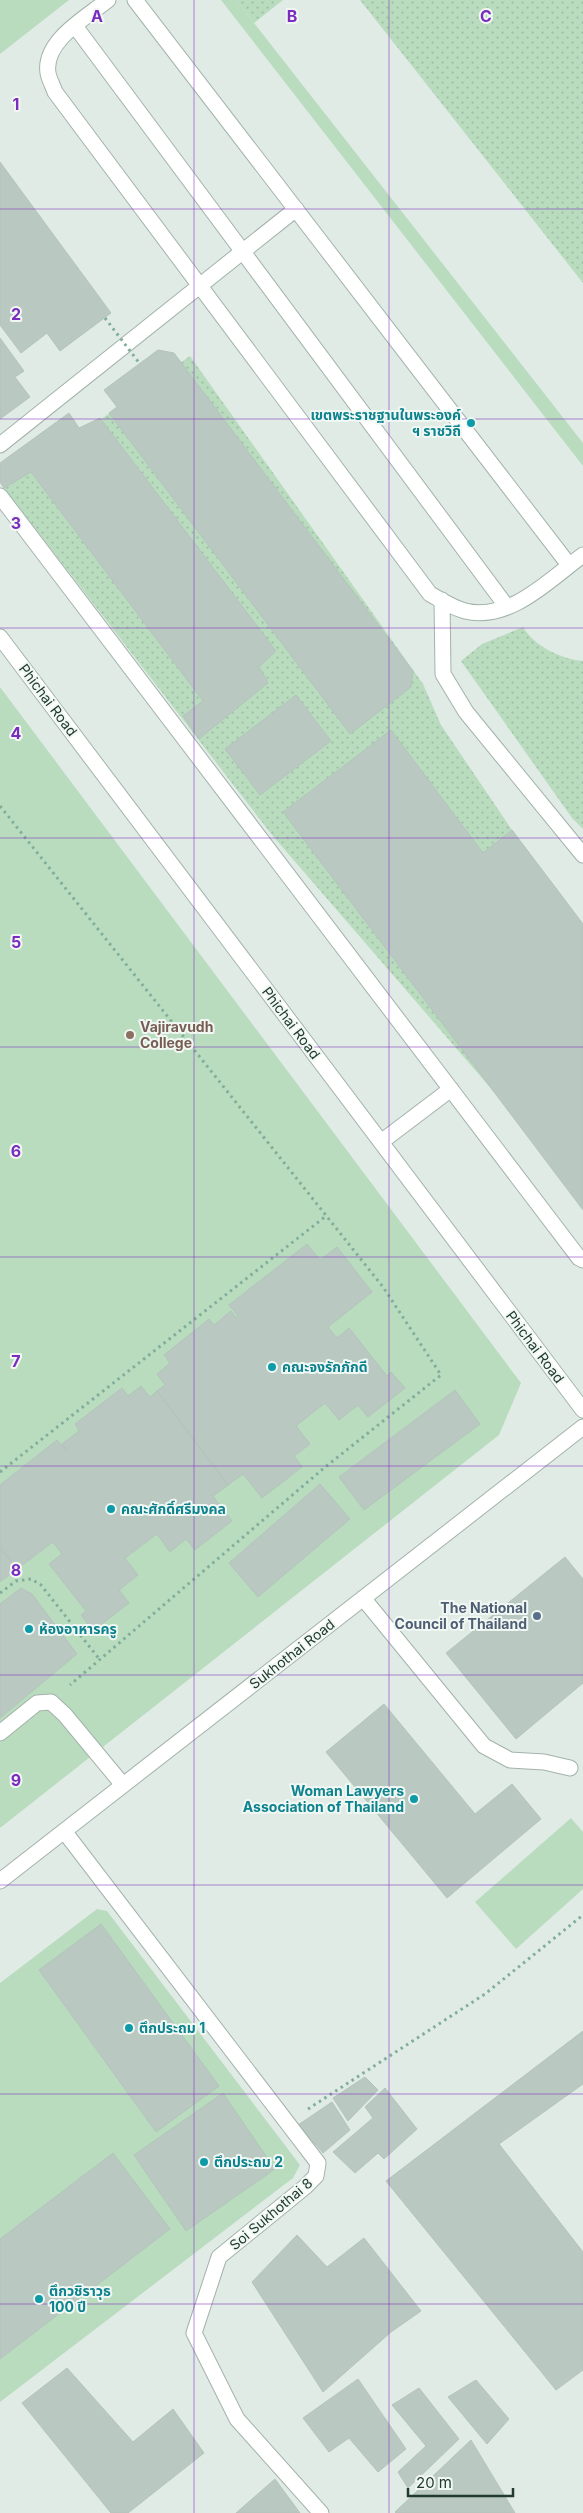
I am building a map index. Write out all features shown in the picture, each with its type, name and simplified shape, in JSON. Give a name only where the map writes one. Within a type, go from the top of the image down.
[{"type":"street","points":[[108,0],[75,26],[52,48],[48,72],[56,92],[430,594],[465,610],[490,612],[516,604],[583,555]]},
{"type":"street","points":[[135,0],[569,565]]},
{"type":"street","points":[[75,26],[506,607]]},
{"type":"street","points":[[0,445],[201,287],[296,209]]},
{"type":"street","points":[[0,496],[583,1260]]},
{"type":"street","points":[[442,600],[443,674],[466,712],[583,855]]},
{"type":"street","name":"Phichai Road","points":[[0,636],[583,1410]]},
{"type":"street","points":[[381,1142],[451,1089]]},
{"type":"street","name":"Sukhothai Road","points":[[0,1881],[583,1427]]},
{"type":"street","points":[[363,1598],[484,1746],[510,1760],[544,1762],[570,1768]]},
{"type":"street","points":[[0,1733],[37,1703],[51,1702],[123,1785]]},
{"type":"street","name":"Soi Sukhothai 8","points":[[64,1831],[318,2163],[316,2176],[306,2187],[219,2257],[194,2333],[238,2419],[321,2513]]},
{"type":"path","points":[[105,318],[140,364]]},
{"type":"path","points":[[0,806],[383,1287],[441,1375],[324,1468],[51,1702]]},
{"type":"path","points":[[0,1472],[326,1216]]},
{"type":"path","points":[[0,1593],[16,1581],[31,1579],[41,1585],[100,1660]]},
{"type":"path","points":[[288,2123],[485,1994],[583,1915]]},
{"type":"green space","points":[[0,0],[69,0],[0,54]]},
{"type":"green space","points":[[221,0],[236,0],[583,443],[583,466]]},
{"type":"green space","points":[[236,0],[283,0],[254,23]]},
{"type":"green space","points":[[360,0],[583,0],[583,283]]},
{"type":"green space","points":[[190,356],[423,684],[441,725],[512,830],[583,924],[583,1195],[272,835],[4,488]]},
{"type":"green space","points":[[523,627],[541,646],[566,658],[583,661],[583,829],[572,818],[461,661],[482,644]]},
{"type":"green space","name":"Vajiravudh College","points":[[0,687],[521,1383],[499,1435],[0,1828]]},
{"type":"green space","points":[[571,1818],[583,1832],[583,1889],[516,1949],[475,1902]]},
{"type":"green space","points":[[97,1909],[107,1911],[300,2165],[293,2178],[0,2402],[0,1983]]},
{"type":"building","points":[[0,162],[111,313],[60,351],[47,333],[21,353],[0,325]]},
{"type":"building","points":[[0,338],[24,371],[15,377],[30,397],[0,419]]},
{"type":"building","points":[[158,350],[174,353],[413,671],[411,687],[350,734],[109,413],[117,407],[104,390]]},
{"type":"building","points":[[69,413],[79,428],[100,418],[276,651],[259,667],[268,683],[199,739],[183,716],[203,701],[31,472],[4,488],[0,482],[0,463]]},
{"type":"building","points":[[296,695],[331,741],[260,795],[225,749]]},
{"type":"building","points":[[391,730],[483,853],[512,830],[583,924],[583,1210],[283,812]]},
{"type":"building","name":"คณะจงรักภักดี","points":[[307,1244],[320,1260],[337,1247],[372,1292],[328,1327],[337,1338],[349,1328],[387,1376],[391,1372],[405,1388],[368,1417],[358,1405],[339,1420],[325,1403],[296,1426],[310,1444],[294,1456],[302,1467],[262,1498],[243,1474],[228,1485],[157,1391],[165,1385],[157,1374],[170,1363],[164,1355],[209,1319],[214,1325],[231,1311],[236,1318],[238,1316],[229,1305]]},
{"type":"building","name":"คณะศักดิ์ศรีมงคล","points":[[141,1386],[150,1397],[157,1391],[228,1485],[213,1496],[232,1521],[195,1550],[186,1539],[170,1552],[157,1534],[125,1558],[138,1575],[119,1590],[129,1603],[93,1631],[81,1615],[86,1611],[49,1564],[62,1554],[53,1542],[17,1569],[0,1547],[0,1485],[57,1440],[67,1451],[62,1444],[79,1431],[75,1424],[122,1388],[128,1396]]},
{"type":"building","points":[[455,1390],[480,1424],[364,1510],[339,1477]]},
{"type":"building","points":[[320,1484],[350,1519],[258,1597],[229,1563]]},
{"type":"building","points":[[0,1547],[17,1569],[0,1582]]},
{"type":"building","name":"The National Council of Thailand","points":[[565,1557],[583,1579],[583,1683],[516,1739],[446,1653]]},
{"type":"building","name":"ห้องอาหารครู","points":[[21,1588],[32,1594],[77,1654],[0,1718],[0,1604]]},
{"type":"building","name":"Woman Lawyers Association of Thailand","points":[[384,1704],[475,1814],[512,1784],[541,1819],[447,1898],[326,1752]]},
{"type":"building","name":"ตึกประถม 1","points":[[101,1924],[219,2086],[156,2132],[39,1970]]},
{"type":"building","points":[[583,2031],[583,2084],[499,2144],[583,2252],[583,2370],[556,2390],[386,2181]]},
{"type":"building","points":[[365,2077],[378,2090],[348,2121],[333,2098]]},
{"type":"building","points":[[385,2088],[417,2129],[384,2159],[378,2153],[355,2173],[333,2152],[373,2118],[365,2107]]},
{"type":"building","name":"ตึกประถม 2","points":[[223,2093],[275,2169],[186,2231],[134,2155]]},
{"type":"building","points":[[332,2102],[350,2130],[323,2153],[298,2125]]},
{"type":"building","name":"ตึกวชิราวุธ 100 ปี","points":[[113,2153],[170,2229],[0,2359],[0,2239]]},
{"type":"building","points":[[297,2235],[327,2267],[364,2238],[421,2311],[391,2332],[323,2392],[252,2282]]},
{"type":"building","points":[[67,2368],[133,2442],[173,2409],[204,2453],[128,2513],[111,2513],[22,2403]]},
{"type":"building","points":[[358,2379],[406,2449],[378,2472],[349,2438],[329,2452],[303,2418]]},
{"type":"building","points":[[476,2380],[509,2419],[487,2444],[448,2397]]},
{"type":"building","points":[[419,2388],[459,2439],[408,2488],[398,2472],[426,2446],[392,2405]]},
{"type":"building","points":[[471,2440],[515,2513],[395,2512]]},
{"type":"building","points":[[275,2479],[300,2513],[236,2513]]},
{"type":"place","name":"เขตพระราชฐานในพระองค์ ฯ ราชวิถี","points":[[471,423]]},
{"type":"place","name":"Vajiravudh College","points":[[130,1035]]},
{"type":"place","name":"คณะจงรักภักดี","points":[[272,1367]]},
{"type":"place","name":"คณะศักดิ์ศรีมงคล","points":[[111,1509]]},
{"type":"place","name":"The National Council of Thailand","points":[[537,1616]]},
{"type":"place","name":"ห้องอาหารครู","points":[[29,1629]]},
{"type":"place","name":"Woman Lawyers Association of Thailand","points":[[414,1799]]},
{"type":"place","name":"ตึกประถม 1","points":[[129,2028]]},
{"type":"place","name":"ตึกประถม 2","points":[[204,2162]]},
{"type":"place","name":"ตึกวชิราวุธ 100 ปี","points":[[39,2299]]}]
